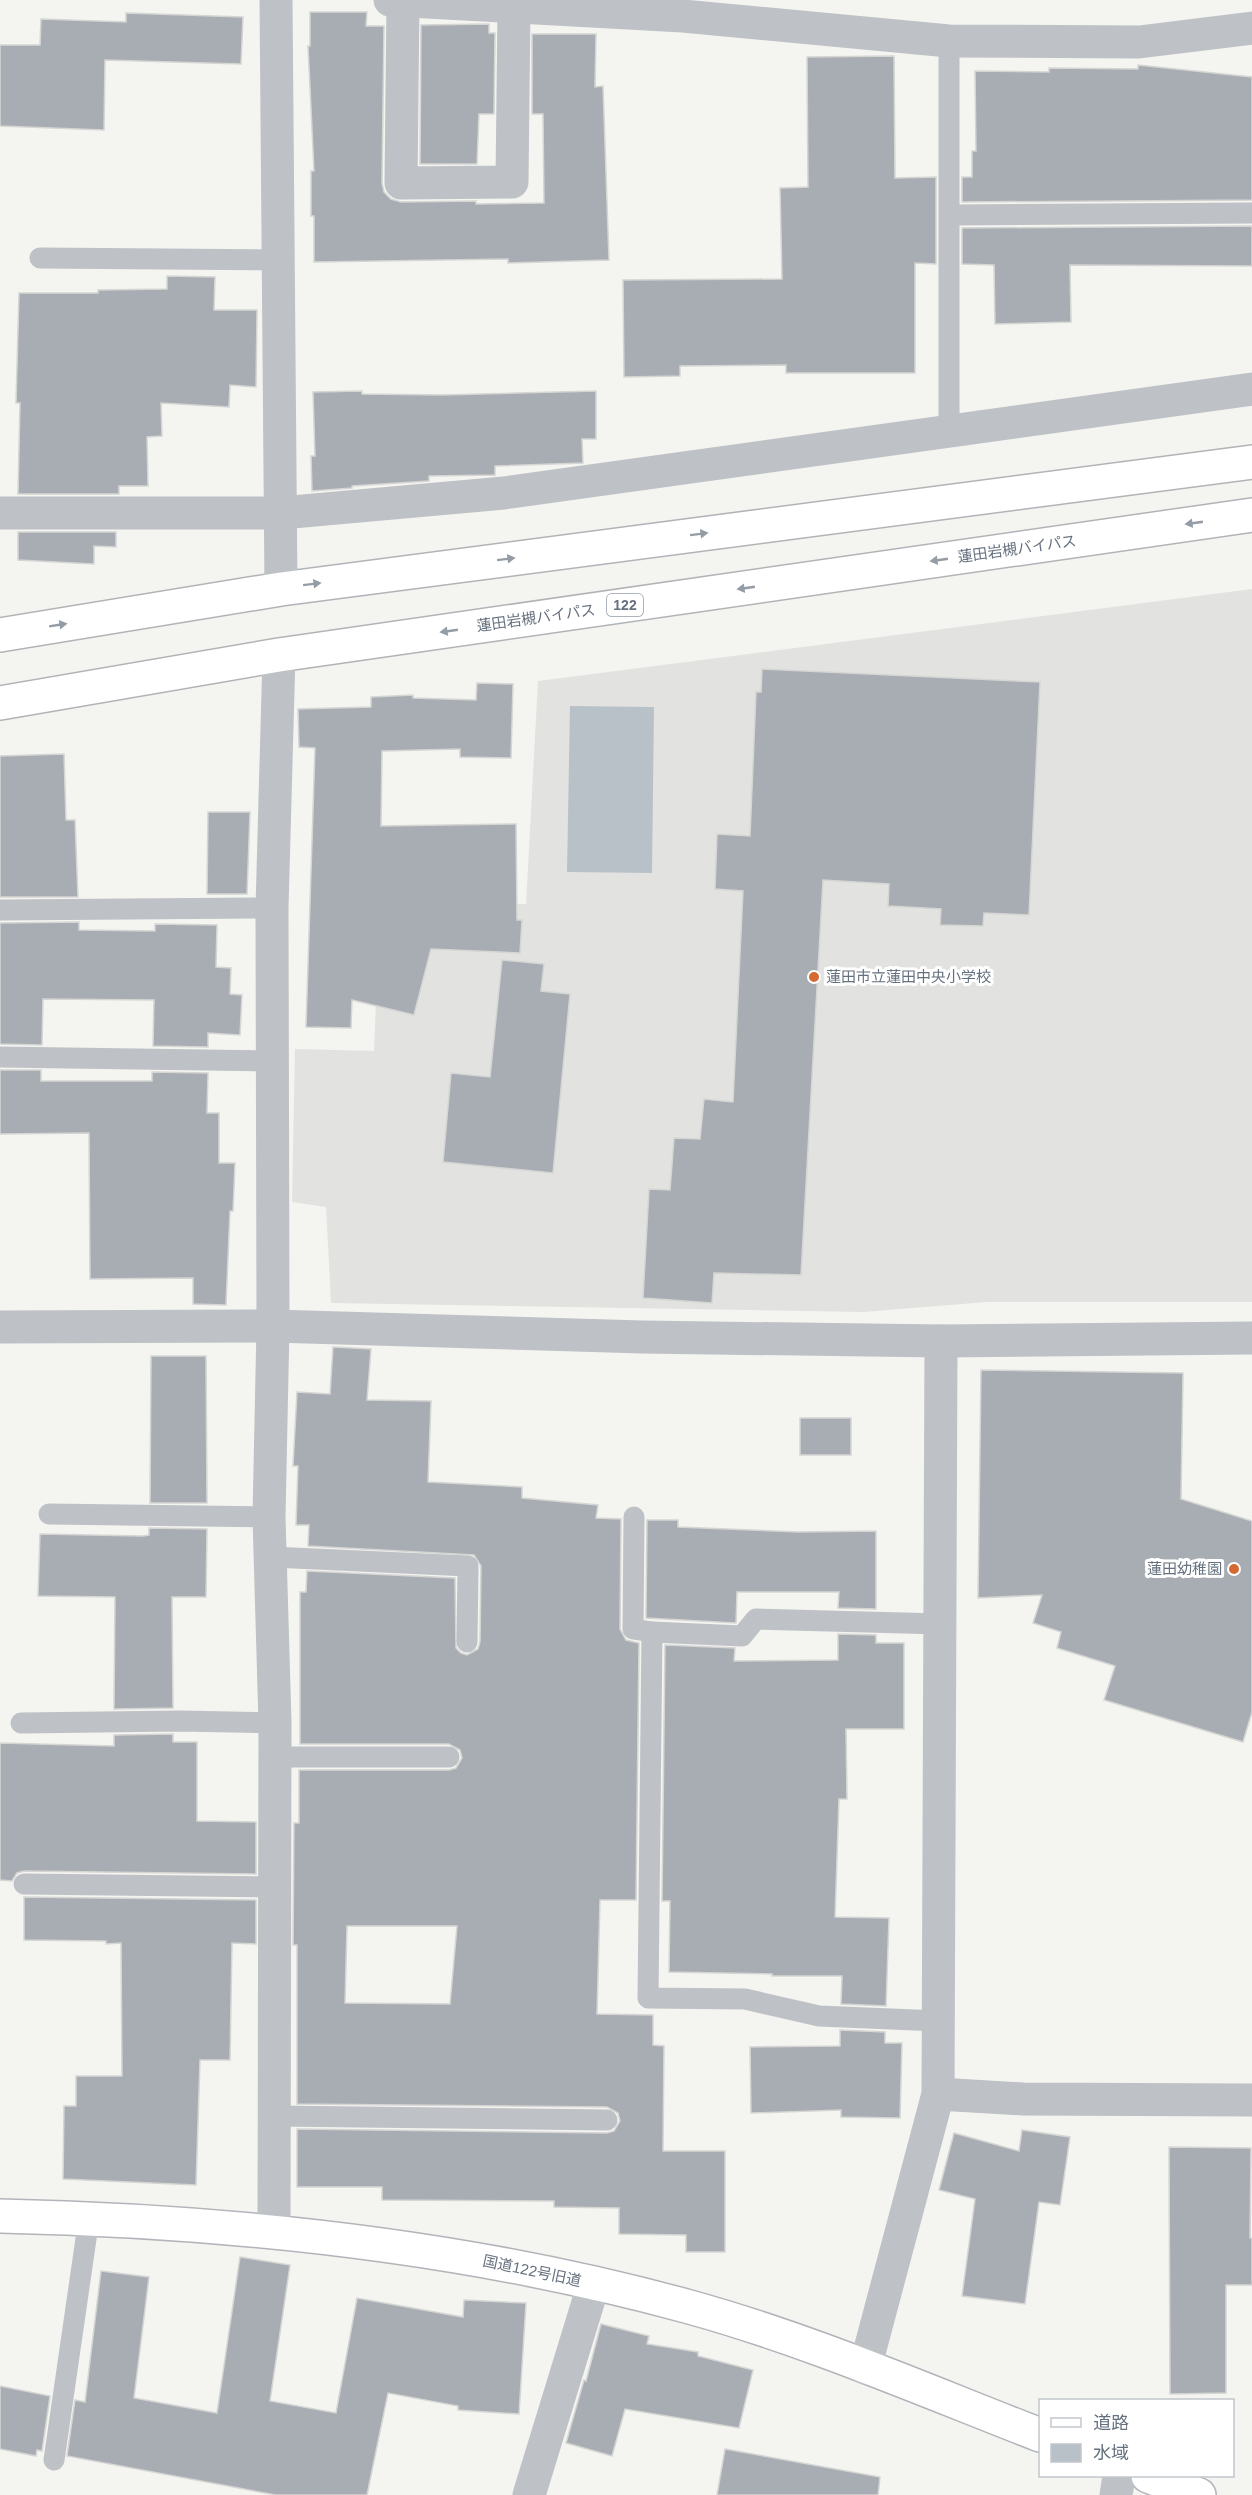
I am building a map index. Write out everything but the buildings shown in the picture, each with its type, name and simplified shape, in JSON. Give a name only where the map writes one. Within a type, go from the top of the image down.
[{"type":"main road","points":[[0,634],[281,589],[1252,462]]},
{"type":"main road","name":"蓮田岩槻バイパス","points":[[0,702],[279,656],[1252,515]]},
{"type":"main road","name":"国道122号旧道","points":[[0,2216],[89,2218],[274,2232],[373,2243],[489,2261],[594,2283],[688,2307],[865,2367],[1039,2433]]},
{"type":"main road","points":[[1153,2477],[1199,2495]]},
{"type":"street","points":[[276,0],[281,589]]},
{"type":"street","points":[[390,0],[683,16],[949,41],[1139,42],[1252,28]]},
{"type":"street","points":[[403,1],[402,183],[512,182],[514,7]]},
{"type":"street","points":[[0,513],[281,513],[504,493],[1252,389]]},
{"type":"street","points":[[274,2232],[275,1723],[272,1557],[269,1517],[273,1326],[272,908],[279,656]]},
{"type":"street","points":[[0,1327],[273,1326],[642,1337],[941,1341],[1252,1338]]},
{"type":"street","points":[[865,2367],[938,2094],[941,1341]]},
{"type":"street","points":[[938,2094],[1023,2099],[1252,2100]]},
{"type":"street","points":[[529,2495],[594,2283]]},
{"type":"street","points":[[1116,2495],[1119,2477]]},
{"type":"lane","points":[[949,41],[949,432]]},
{"type":"lane","points":[[950,215],[1252,213]]},
{"type":"lane","points":[[40,258],[278,260]]},
{"type":"lane","points":[[0,909],[272,908]]},
{"type":"lane","points":[[0,1057],[272,1061]]},
{"type":"lane","points":[[49,1514],[269,1517]]},
{"type":"lane","points":[[634,1517],[633,1629],[742,1636],[756,1619],[941,1624]]},
{"type":"lane","points":[[272,1557],[468,1566],[467,1642]]},
{"type":"lane","points":[[652,1632],[648,1998],[745,1999],[819,2016],[939,2021]]},
{"type":"lane","points":[[21,1723],[180,1721],[275,1723]]},
{"type":"lane","points":[[274,1757],[449,1757]]},
{"type":"lane","points":[[24,1884],[274,1887]]},
{"type":"lane","points":[[274,2116],[607,2120]]},
{"type":"lane","points":[[54,2460],[89,2218]]},
{"type":"shaded area","name":"蓮田市立蓮田中央小学校","points":[[1252,589],[1252,1302],[987,1302],[863,1312],[331,1303],[326,1207],[292,1202],[295,1049],[374,1051],[380,905],[526,904],[538,681]]},
{"type":"water","points":[[570,706],[654,707],[652,873],[567,872]]},
{"type":"place","name":"蓮田市立蓮田中央小学校","points":[[814,977]]},
{"type":"place","name":"蓮田幼稚園","points":[[1234,1569]]}]
